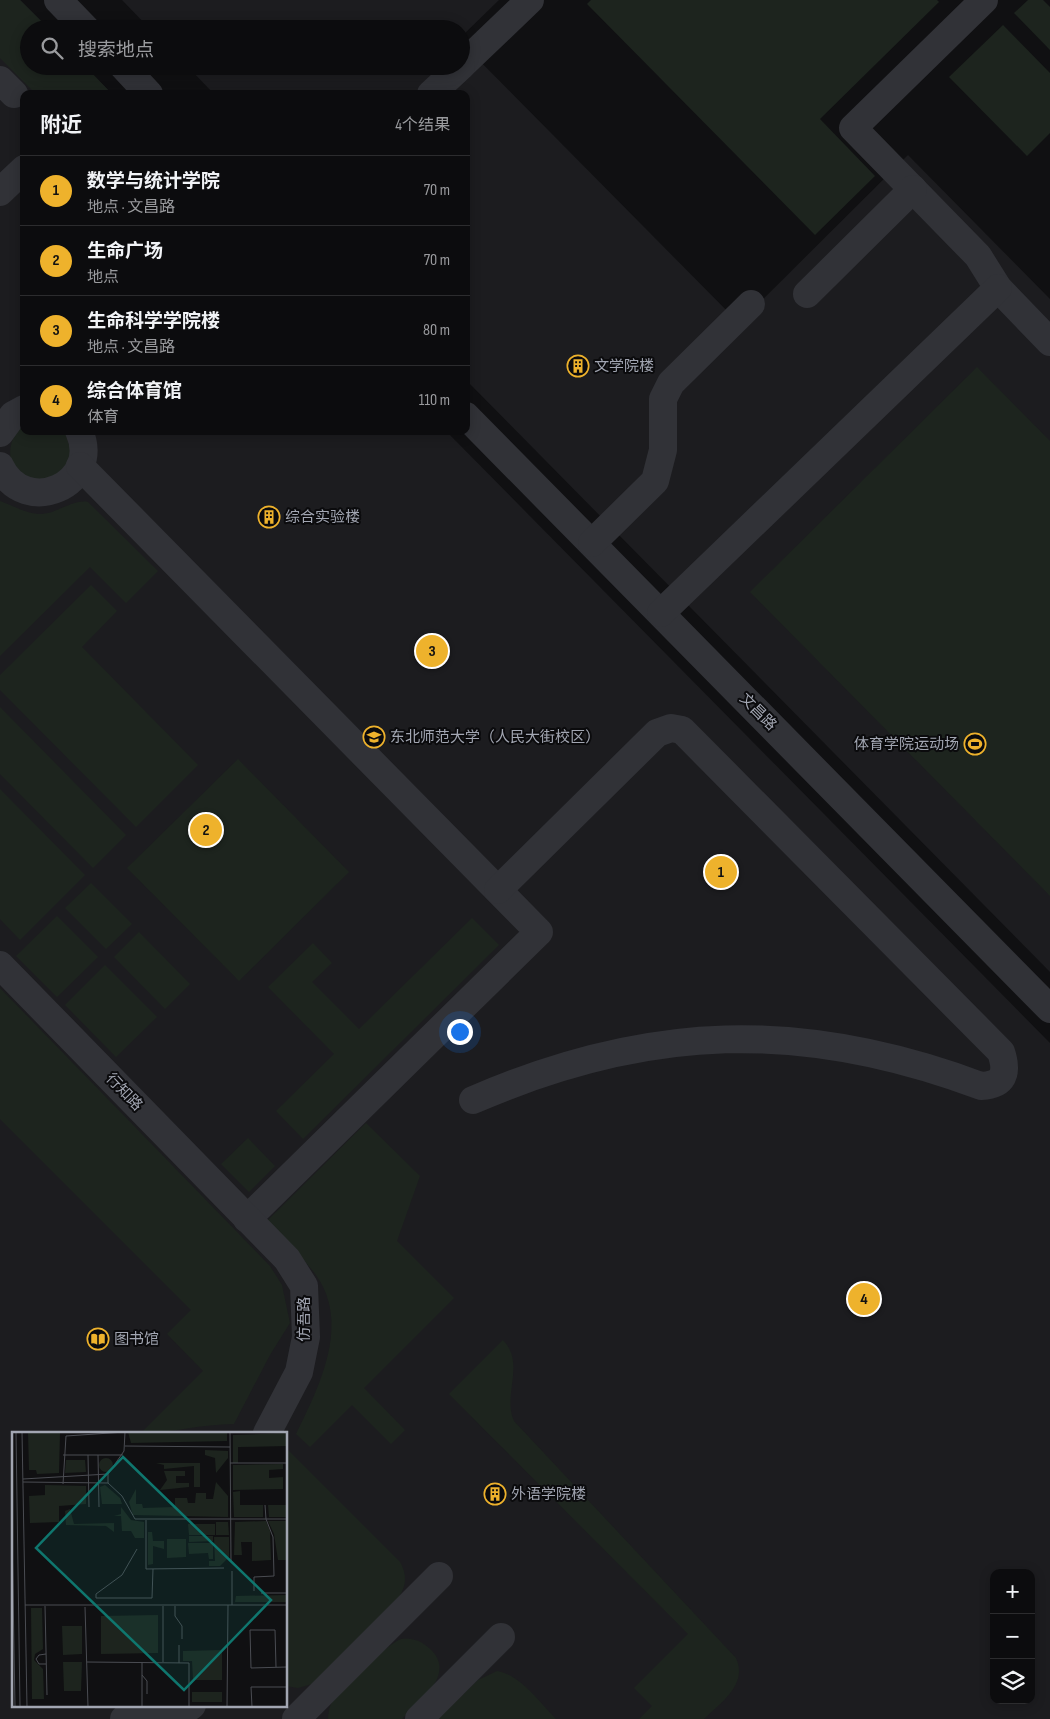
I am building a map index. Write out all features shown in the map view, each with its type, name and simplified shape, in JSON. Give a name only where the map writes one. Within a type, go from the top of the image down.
[{"type":"street","points":[[58,0],[77,20]]},
{"type":"street","points":[[470,57],[530,0]]},
{"type":"street","points":[[984,0],[853,128],[978,256],[998,288],[1050,342]]},
{"type":"street","points":[[131,75],[146,90]]},
{"type":"street","points":[[435,90],[451,75]]},
{"type":"street","points":[[0,192],[20,173]]},
{"type":"street","points":[[807,294],[913,190]]},
{"type":"street","points":[[660,613],[998,288]]},
{"type":"street","points":[[592,543],[654,481],[663,450],[663,399],[671,383],[751,304]]},
{"type":"street","points":[[0,433],[13,415],[20,411]]},
{"type":"street","name":"文昌路","points":[[470,420],[1050,1009]]},
{"type":"street","points":[[0,466],[8,480],[20,488],[34,492],[48,492],[62,487],[73,478],[80,466],[83,452],[80,435]]},
{"type":"street","points":[[80,466],[539,932],[247,1219]]},
{"type":"street","points":[[473,1100],[527,1077],[567,1064],[665,1043],[715,1039],[817,1043],[859,1050],[918,1064],[981,1086],[992,1086],[1004,1074],[1005,1064],[1001,1052],[682,730],[671,728],[657,733],[498,890]]},
{"type":"street","name":"行知路","points":[[0,965],[247,1219]]},
{"type":"street","name":"仿吾路","points":[[247,1219],[297,1272],[304,1286],[306,1337],[299,1372],[269,1432]]},
{"type":"street","points":[[296,1714],[440,1576]]},
{"type":"street","points":[[419,1719],[501,1638]]},
{"type":"street","points":[[124,1719],[192,1712]]},
{"type":"shaded area","name":"东北师范大学（人民大街校区）","points":[[0,0],[20,0],[40,20],[20,20],[20,75],[94,75],[108,90],[20,90],[20,435],[450,435],[1050,1043],[1050,1719],[0,1719]]},
{"type":"shaded area","points":[[0,0],[20,0],[40,20],[20,20],[20,75],[94,75],[108,90],[32,90],[0,58]]},
{"type":"shaded area","points":[[122,0],[499,0],[470,28],[470,20],[141,20]]},
{"type":"shaded area","points":[[591,0],[937,0],[939,2],[820,119],[875,176],[815,235],[587,4]]},
{"type":"shaded area","points":[[1028,0],[1043,0],[1050,7],[1050,50],[1014,13]]},
{"type":"shaded area","points":[[1003,25],[1050,73],[1050,133],[1027,156],[949,77]]},
{"type":"shaded area","points":[[470,51],[739,323],[908,155],[1050,299],[1050,972],[470,384],[470,90],[210,90],[196,75],[470,75]]},
{"type":"shaded area","name":"体育学院运动场","points":[[977,367],[1050,441],[1050,896],[750,592]]},
{"type":"shaded area","points":[[20,428],[20,435],[66,435],[70,450],[67,464],[53,477],[47,479],[41,480],[25,476],[17,470],[10,456],[13,439]]},
{"type":"shaded area","points":[[0,501],[36,514],[48,513],[77,502],[88,502],[158,571],[126,603],[90,567],[0,656]]},
{"type":"shaded area","points":[[91,585],[117,611],[82,647],[198,765],[136,827],[0,690],[0,675]]},
{"type":"shaded area","points":[[0,707],[126,835],[93,868],[0,774]]},
{"type":"shaded area","points":[[238,759],[349,872],[239,981],[127,868]]},
{"type":"shaded area","points":[[0,789],[85,875],[20,940],[0,919]]},
{"type":"shaded area","points":[[91,883],[132,924],[106,949],[65,908]]},
{"type":"shaded area","points":[[57,916],[98,957],[57,997],[16,956]]},
{"type":"shaded area","points":[[472,918],[499,945],[303,1139],[276,1111],[334,1054],[268,987],[313,943],[332,963],[312,982],[359,1029]]},
{"type":"shaded area","points":[[139,932],[190,984],[165,1009],[114,957]]},
{"type":"shaded area","points":[[105,965],[157,1017],[116,1057],[65,1005]]},
{"type":"shaded area","points":[[0,988],[270,1266],[282,1285],[290,1323],[270,1355],[234,1424],[210,1425],[164,1432],[142,1432],[203,1371],[167,1334],[191,1310],[0,1119]]},
{"type":"shaded area","points":[[366,1123],[420,1176],[397,1241],[454,1298],[364,1388],[405,1430],[391,1444],[352,1405],[310,1447],[296,1434],[322,1376],[328,1355],[331,1314],[326,1294],[316,1275],[299,1254],[266,1222]]},
{"type":"shaded area","points":[[248,1138],[275,1166],[249,1192],[221,1164]]},
{"type":"shaded area","points":[[503,1340],[510,1349],[513,1359],[510,1401],[514,1421],[736,1658],[739,1668],[736,1685],[725,1699],[704,1719],[639,1719],[652,1706],[634,1688],[688,1634],[449,1394]]},
{"type":"shaded area","points":[[288,1450],[400,1562],[405,1577],[404,1586],[397,1600],[312,1684],[298,1688],[288,1686]]},
{"type":"shaded area","points":[[401,1639],[419,1641],[426,1645],[437,1657],[440,1667],[438,1677],[426,1695],[402,1719],[328,1719],[331,1704],[343,1689],[385,1649]]},
{"type":"shaded area","points":[[497,1671],[514,1678],[522,1684],[556,1719],[438,1719],[478,1680]]},
{"type":"place","name":"文学院楼","points":[[578,366]]},
{"type":"place","name":"综合实验楼","points":[[269,517]]},
{"type":"place","name":"生命科学学院楼","points":[[432,651]]},
{"type":"place","name":"东北师范大学（人民大街校区）","points":[[374,737]]},
{"type":"place","name":"体育学院运动场","points":[[975,744]]},
{"type":"place","name":"生命广场","points":[[206,830]]},
{"type":"place","name":"数学与统计学院","points":[[721,872]]},
{"type":"place","name":"综合体育馆","points":[[864,1299]]},
{"type":"place","name":"图书馆","points":[[98,1339]]},
{"type":"place","name":"外语学院楼","points":[[495,1494]]}]
